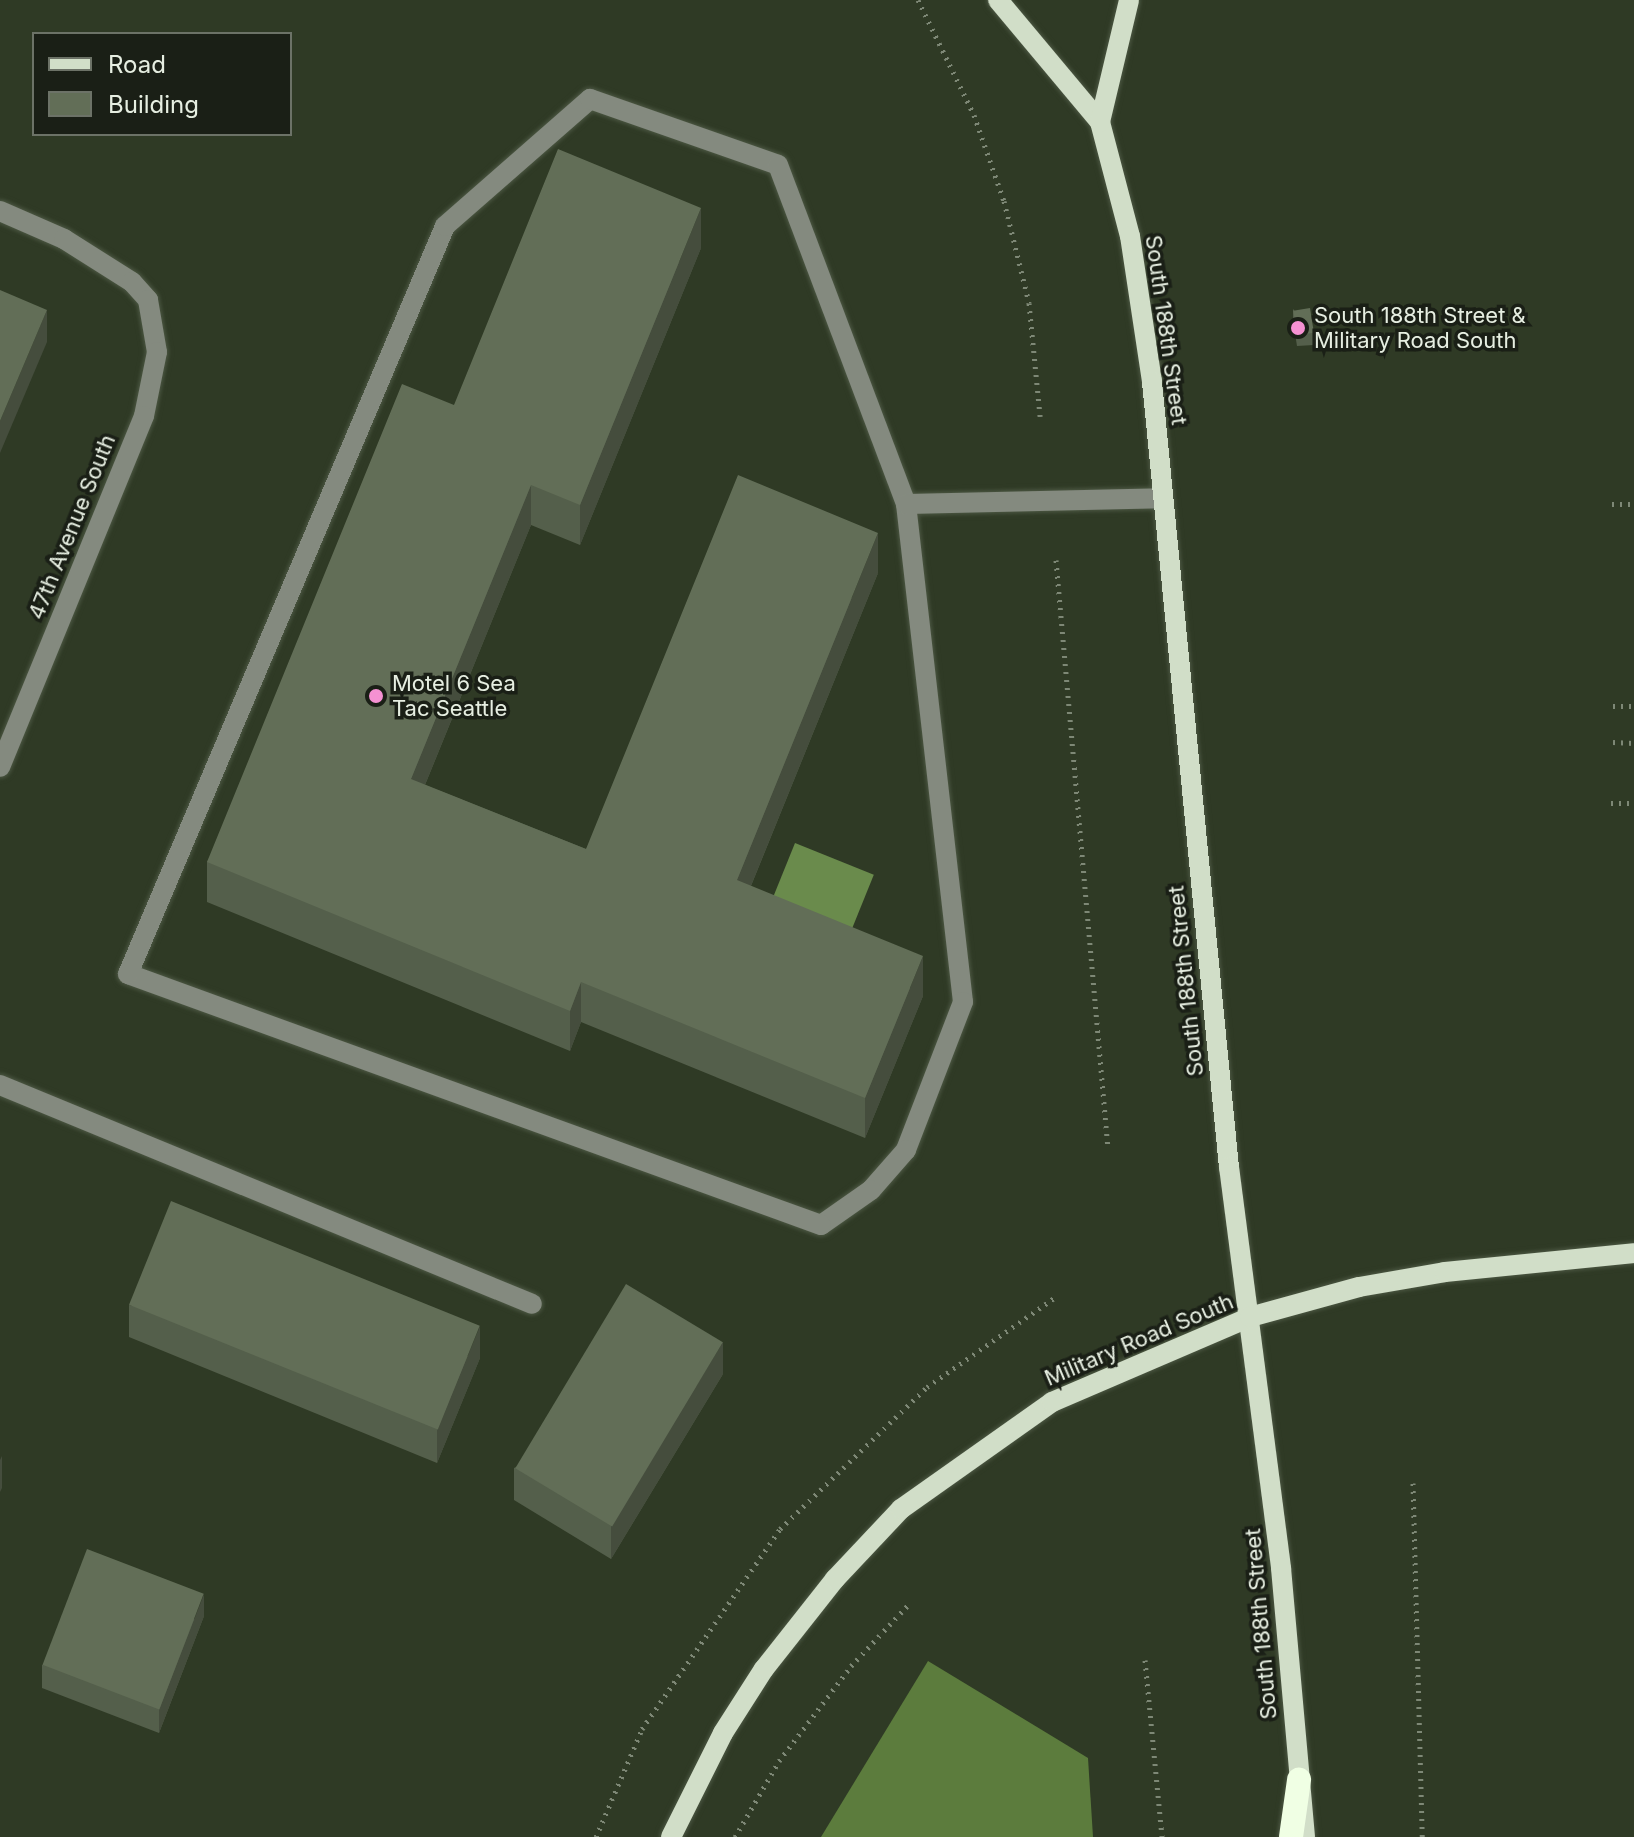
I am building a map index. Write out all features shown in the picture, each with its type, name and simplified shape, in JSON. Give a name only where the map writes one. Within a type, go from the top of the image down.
[{"type":"highway","points":[[1291,1837],[1299,1780]]},
{"type":"main road","name":"South 188th Street","points":[[998,0],[1100,122],[1130,236],[1163,498],[1229,1167],[1281,1568],[1305,1837]]},
{"type":"main road","name":"South 188th Street","points":[[1100,122],[1129,0]]},
{"type":"main road","name":"Military Road South","points":[[671,1837],[723,1733],[764,1669],[835,1579],[901,1509],[1052,1402],[1250,1317],[1359,1287],[1430,1275],[1634,1253]]},
{"type":"street","points":[[590,99],[778,165],[906,504],[963,1002],[906,1150],[871,1190],[821,1225],[128,974],[445,226],[590,99]]},
{"type":"street","name":"47th Avenue South","points":[[0,211],[112,266],[148,300],[157,352],[144,416],[0,767]]},
{"type":"street","points":[[906,504],[1163,498]]},
{"type":"street","points":[[0,1085],[532,1304]]},
{"type":"path","points":[[918,0],[974,115],[1004,201],[1029,303],[1040,416]]},
{"type":"path","points":[[1612,504],[1634,504]]},
{"type":"path","points":[[1056,560],[1108,1149]]},
{"type":"path","points":[[1613,706],[1634,706]]},
{"type":"path","points":[[1613,742],[1634,743]]},
{"type":"path","points":[[1611,803],[1634,803]]},
{"type":"path","points":[[596,1837],[642,1729],[780,1529],[927,1387],[1054,1298]]},
{"type":"path","points":[[1413,1483],[1422,1837]]},
{"type":"path","points":[[735,1837],[779,1761],[851,1666],[910,1603]]},
{"type":"path","points":[[1145,1660],[1162,1837]]},
{"type":"shaded area","points":[[795,843],[874,875],[852,929],[773,897]]},
{"type":"shaded area","points":[[928,1661],[1088,1758],[1093,1837],[821,1837]]},
{"type":"building","name":"Motel 6 Sea Tac Seattle","points":[[558,149],[701,208],[580,505],[531,485],[411,779],[586,849],[738,475],[878,533],[737,880],[923,956],[865,1098],[581,982],[570,1011],[207,862],[402,384],[454,405]]},
{"type":"building","points":[[0,290],[47,310],[0,421]]},
{"type":"building","points":[[1310,308],[1314,333],[1297,335],[1293,311]]},
{"type":"building","points":[[171,1201],[480,1326],[438,1430],[129,1305]]},
{"type":"building","points":[[626,1284],[723,1342],[612,1526],[515,1468]]},
{"type":"building","points":[[87,1549],[204,1594],[159,1710],[43,1665]]},
{"type":"place","name":"South 188th Street & Military Road South","points":[[1298,328]]},
{"type":"place","name":"Motel 6 Sea Tac Seattle","points":[[376,696]]}]
